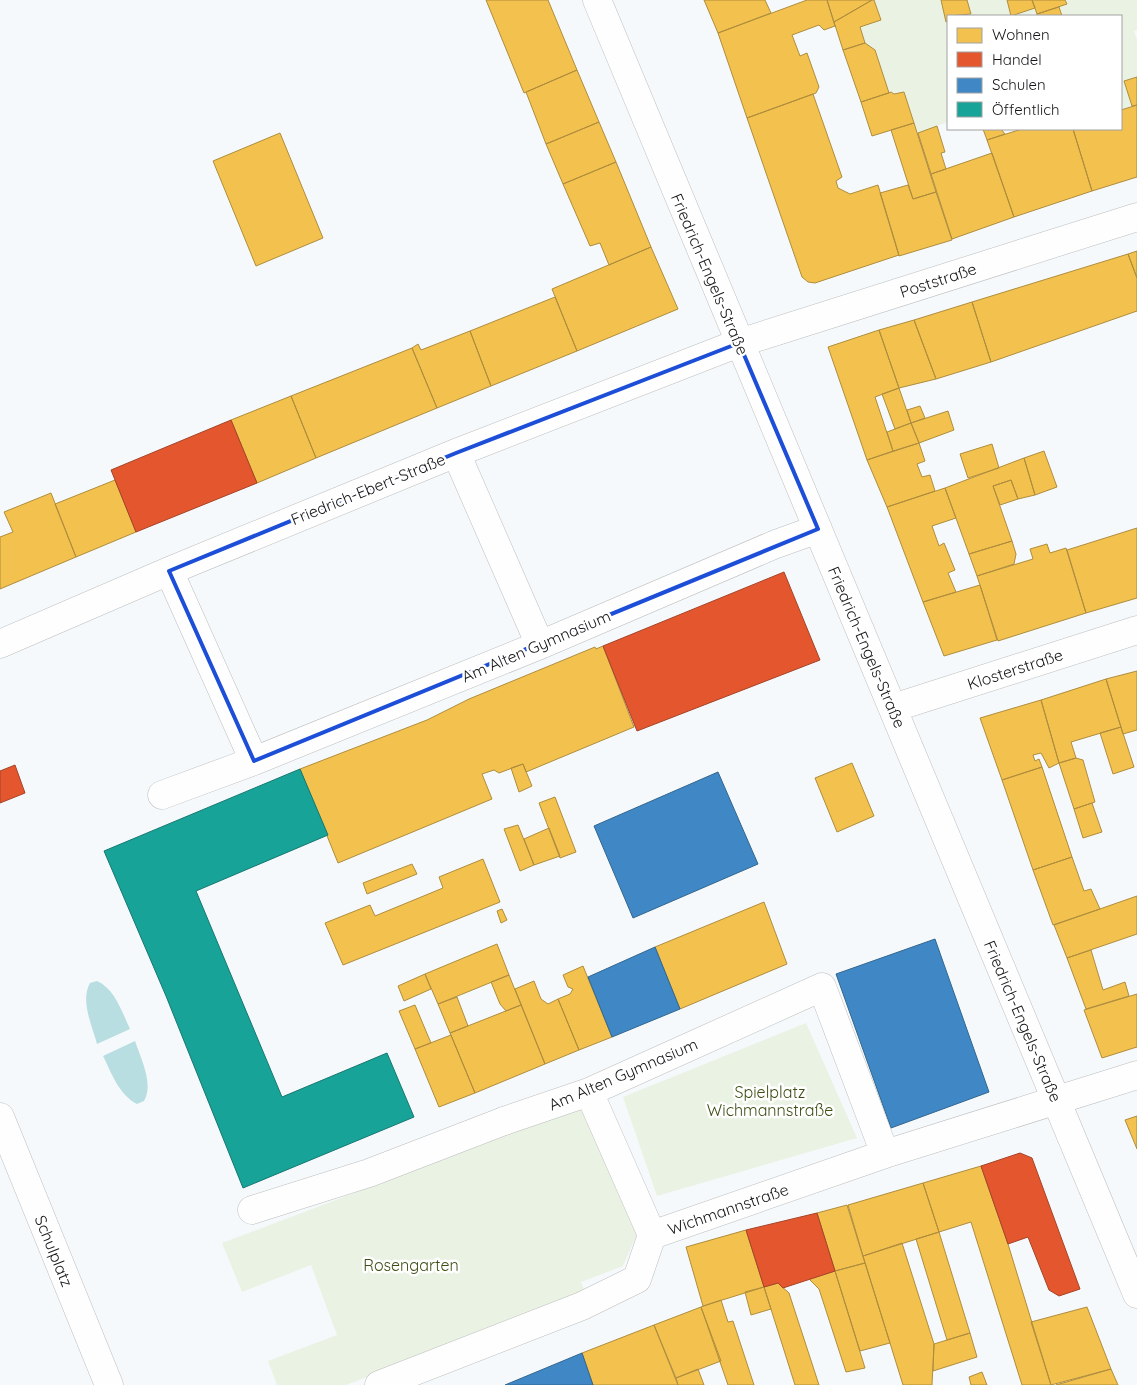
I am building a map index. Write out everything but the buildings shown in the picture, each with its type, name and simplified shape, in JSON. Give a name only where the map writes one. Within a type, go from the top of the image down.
[{"type":"street","name":"Friedrich-Engels-Straße","points":[[597,0],[1137,1294]]},
{"type":"street","name":"Poststraße","points":[[739,344],[1137,217]]},
{"type":"street","name":"Friedrich-Ebert-Straße","points":[[0,644],[168,571],[456,453],[739,344]]},
{"type":"street","points":[[456,453],[540,645]]},
{"type":"street","name":"Am Alten Gymnasium","points":[[162,795],[254,761],[540,645],[776,544],[818,529]]},
{"type":"street","points":[[168,571],[254,761]]},
{"type":"street","name":"Klosterstraße","points":[[893,708],[1137,630]]},
{"type":"street","name":"Am Alten Gymnasium","points":[[252,1210],[370,1172],[504,1121],[589,1092],[822,987],[885,1154]]},
{"type":"street","name":"Wichmannstraße","points":[[379,1385],[582,1306],[638,1279],[652,1235],[885,1154],[1137,1075]]},
{"type":"street","points":[[589,1092],[652,1235]]},
{"type":"street","name":"Schulplatz","points":[[0,1117],[109,1385]]},
{"type":"highlighted area","points":[[739,343],[818,529],[254,761],[169,571],[456,453]]},
{"type":"green space","points":[[874,0],[941,0],[947,25],[947,122],[918,133],[904,92],[889,93],[865,43],[860,27],[881,20]]},
{"type":"green space","points":[[967,0],[1007,0],[1011,15],[971,15]]},
{"type":"green space","points":[[1065,0],[1137,0],[1137,30],[1134,31],[1137,40],[1137,77],[1124,82],[1132,106],[1122,110],[1122,15],[1062,15],[1059,7],[1066,4]]},
{"type":"green space","points":[[1035,8],[1037,14],[1024,15],[1015,15]]},
{"type":"green space","name":"Spielplatz Wichmannstraße","points":[[806,1023],[857,1138],[657,1196],[623,1097]]},
{"type":"green space","name":"Rosengarten","points":[[587,1105],[641,1225],[623,1266],[581,1282],[585,1293],[346,1385],[277,1385],[268,1361],[337,1335],[311,1265],[242,1292],[222,1243]]},
{"type":"water","points":[[97,981],[109,989],[121,1008],[130,1029],[97,1044],[88,1013],[86,997],[90,983]]},
{"type":"water","points":[[135,1041],[146,1071],[148,1087],[144,1101],[137,1104],[120,1089],[103,1056]]}]
